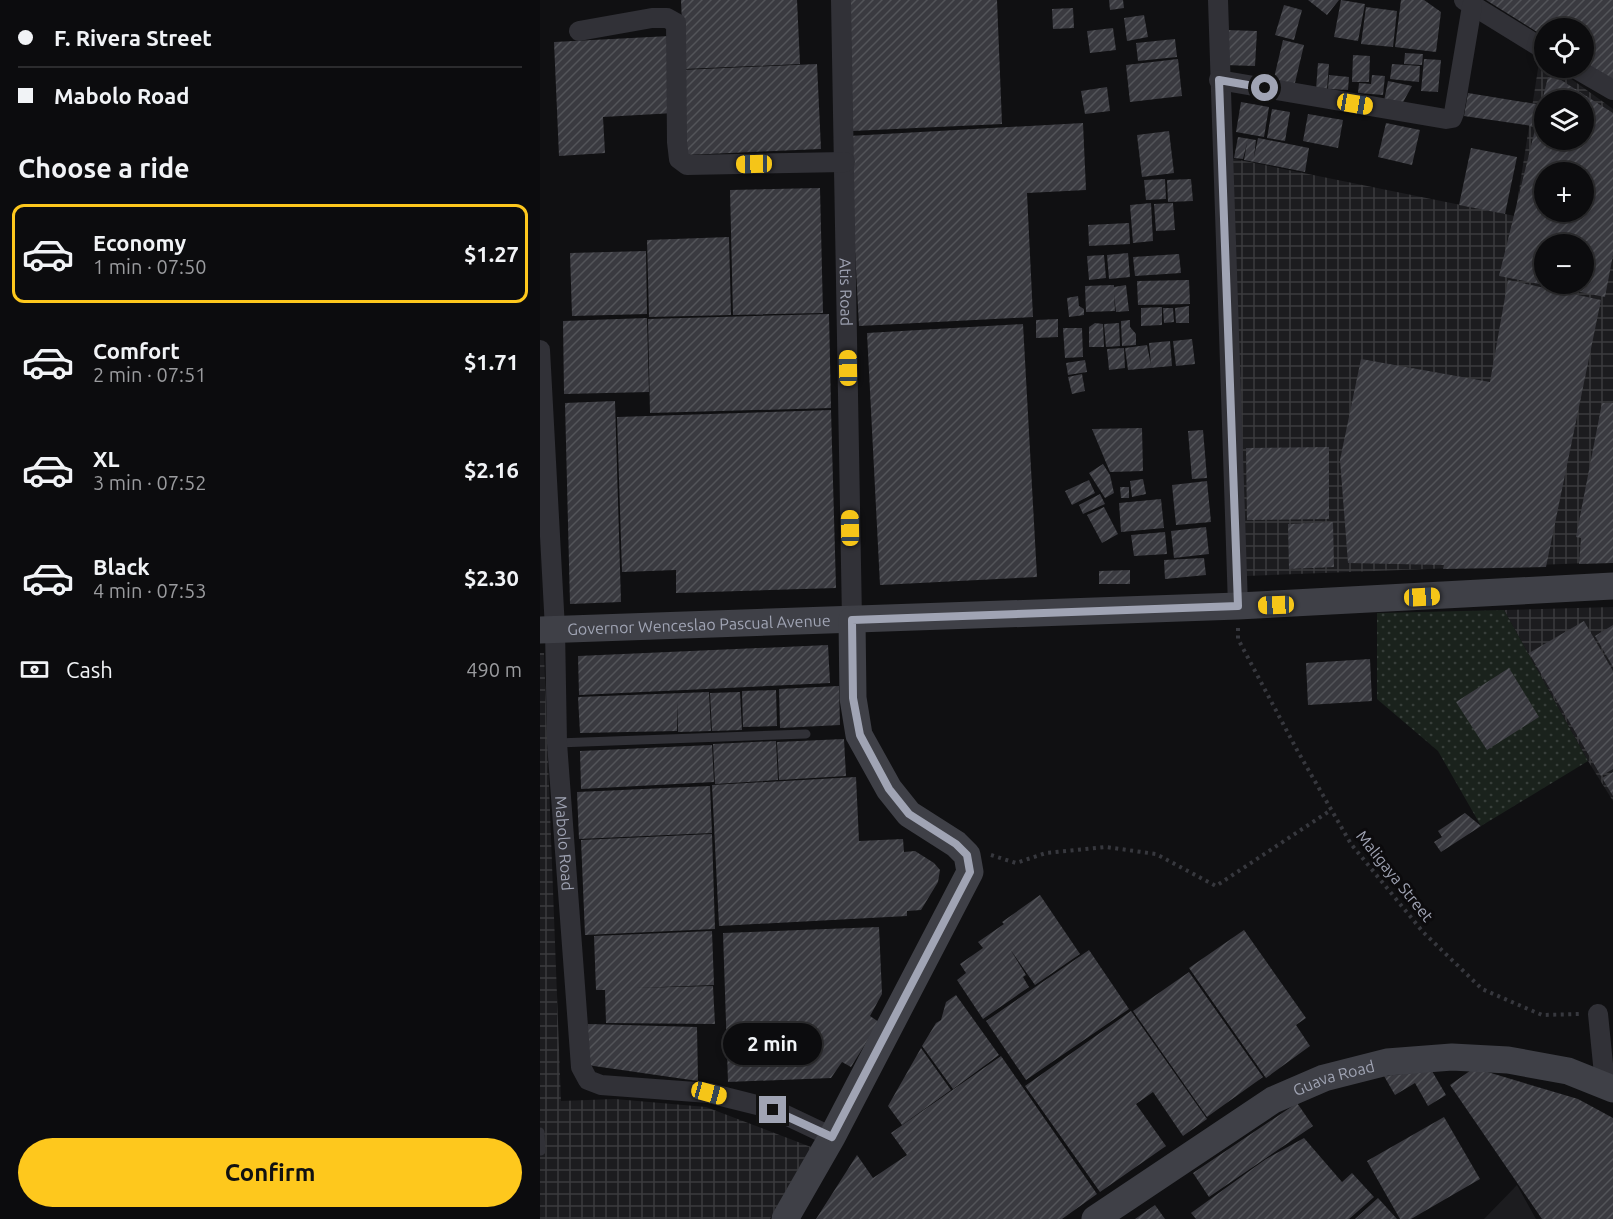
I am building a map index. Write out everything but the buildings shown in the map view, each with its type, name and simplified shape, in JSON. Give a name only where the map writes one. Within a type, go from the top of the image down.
[{"type":"street","name":"Atis Road","points":[[841,0],[852,620]]},
{"type":"street","points":[[1218,0],[1238,606]]},
{"type":"street","points":[[1219,80],[1446,119],[1452,118],[1454,113],[1468,3],[1534,43]]},
{"type":"street","points":[[579,31],[652,18],[668,18],[676,23],[678,151],[679,159],[687,165],[845,162]]},
{"type":"street","points":[[1592,78],[1613,90]]},
{"type":"street","name":"Mabolo Road","points":[[540,350],[547,630],[581,1067],[588,1080],[601,1085],[709,1093],[773,1110],[832,1137]]},
{"type":"street","name":"Governor Wenceslao Pascual Avenue","points":[[547,630],[1175,609],[1613,586]]},
{"type":"street","points":[[785,1219],[832,1137],[970,872],[967,855],[956,844],[909,814],[889,789],[860,735],[853,698],[852,620]]},
{"type":"street","points":[[1598,1014],[1609,1087]]},
{"type":"street","name":"Guava Road","points":[[1095,1219],[1273,1100],[1324,1078],[1387,1062],[1452,1056],[1508,1060],[1568,1071],[1609,1087]]},
{"type":"lane","points":[[557,743],[806,735]]},
{"type":"lane","points":[[540,1132],[542,1151]]},
{"type":"path","name":"Maligaya Street","points":[[1238,606],[1238,639],[1331,810],[1351,844],[1423,932],[1482,989],[1542,1015],[1598,1014]]},
{"type":"path","points":[[956,844],[1016,863],[1046,854],[1106,847],[1156,854],[1216,886],[1331,810]]},
{"type":"shaded area","points":[[1537,78],[1570,78],[1587,90],[1535,90]]},
{"type":"shaded area","points":[[1534,94],[1534,150],[1594,150],[1594,95],[1613,109],[1613,562],[1246,576],[1230,158],[1515,216]]},
{"type":"shaded area","points":[[1613,607],[1613,801],[1588,761],[1504,610]]},
{"type":"shaded area","points":[[1504,610],[1588,761],[1481,826],[1438,751],[1377,699],[1377,613]]},
{"type":"shaded area","points":[[540,653],[544,653],[561,1101],[615,1099],[706,1107],[811,1147],[770,1219],[540,1219]]},
{"type":"shaded area","points":[[1517,1185],[1536,1219],[1484,1219]]},
{"type":"route","points":[[773,1110],[832,1137],[970,872],[967,855],[956,844],[909,814],[889,789],[860,735],[853,698],[852,620],[1238,606],[1219,80],[1265,88]]}]
